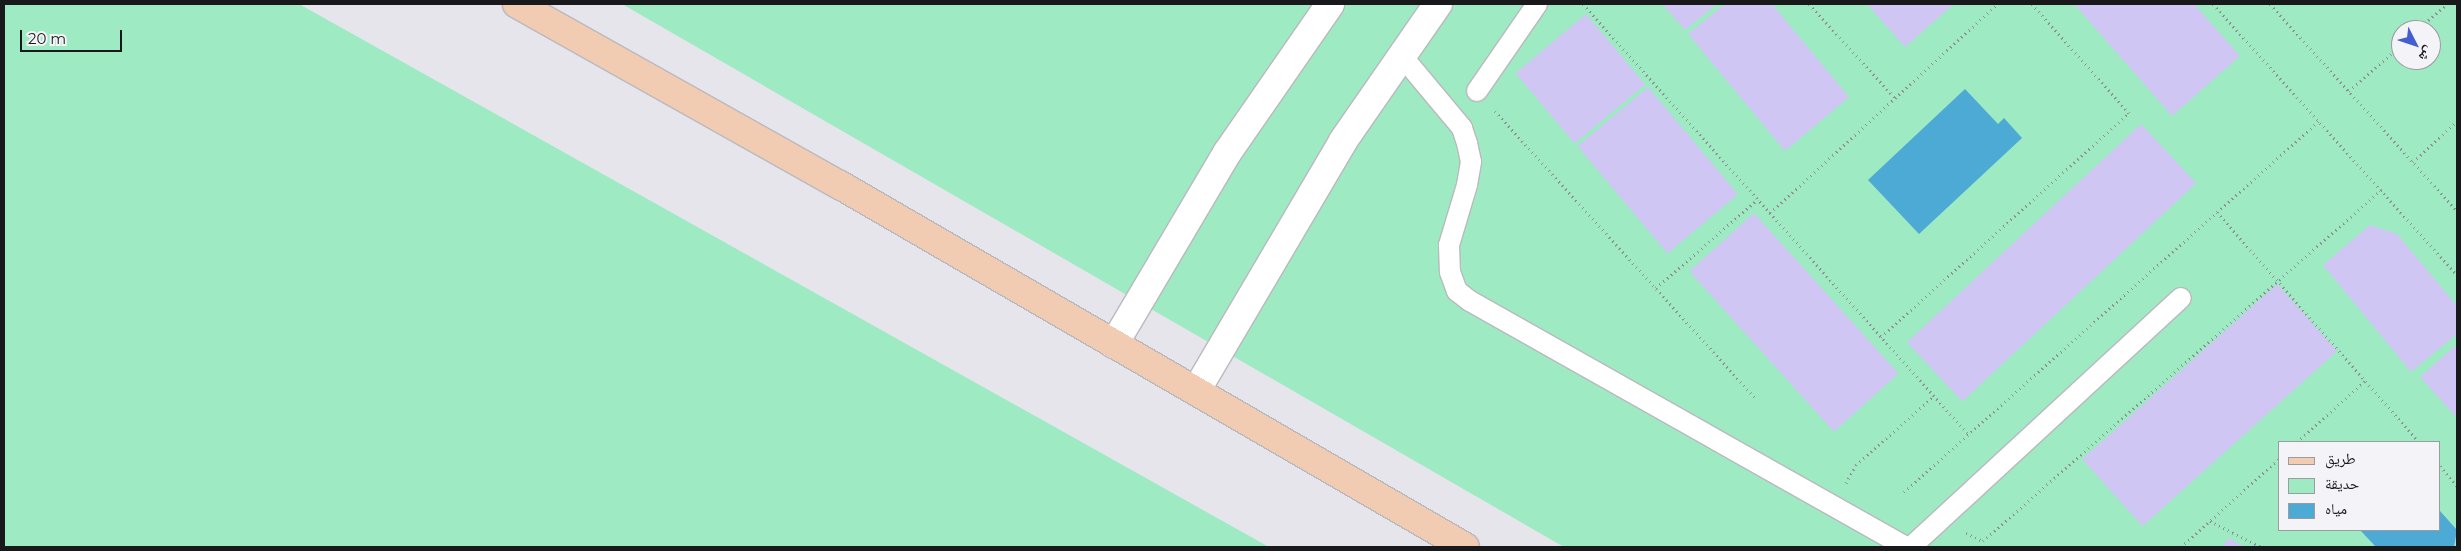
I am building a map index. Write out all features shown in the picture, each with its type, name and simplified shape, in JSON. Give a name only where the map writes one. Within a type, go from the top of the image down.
[{"type":"main road","points":[[517,4],[1114,344],[1465,547]]},
{"type":"street","points":[[1114,344],[1227,153],[1330,4]]},
{"type":"street","points":[[1196,391],[1343,141],[1438,4]]},
{"type":"lane","points":[[1477,91],[1537,4]]},
{"type":"lane","points":[[1402,56],[1462,128],[1467,143],[1471,162],[1467,184],[1449,245],[1450,272],[1458,291],[1470,301],[1906,547]]},
{"type":"lane","points":[[1911,547],[2181,298]]},
{"type":"path","points":[[1583,4],[1968,434]]},
{"type":"path","points":[[1809,4],[1895,98]]},
{"type":"path","points":[[1770,213],[1997,4]]},
{"type":"path","points":[[1881,337],[2129,113],[2032,4]]},
{"type":"path","points":[[2213,4],[2457,274]]},
{"type":"path","points":[[2270,4],[2457,211]]},
{"type":"path","points":[[2428,20],[2446,4]]},
{"type":"path","points":[[2349,91],[2391,54]]},
{"type":"path","points":[[1477,91],[1755,398]]},
{"type":"path","points":[[1904,492],[2319,121]]},
{"type":"path","points":[[2413,162],[2457,121]]},
{"type":"path","points":[[1939,521],[1983,541],[2381,190]]},
{"type":"path","points":[[1656,288],[1758,199]]},
{"type":"path","points":[[2217,212],[2418,441]]},
{"type":"path","points":[[2298,441],[2365,381]]},
{"type":"path","points":[[1834,506],[1856,466],[1934,396]]},
{"type":"path","points":[[2181,547],[2278,460]]},
{"type":"path","points":[[2441,467],[2457,486]]},
{"type":"path","points":[[2210,521],[2261,547]]},
{"type":"green space","points":[[4,4],[299,4],[1269,547],[4,547]]},
{"type":"green space","points":[[622,4],[2457,4],[2457,547],[1564,547]]},
{"type":"water","points":[[1965,89],[1998,124],[2004,118],[2022,138],[1919,234],[1868,180]]},
{"type":"water","points":[[2441,512],[2457,530],[2454,547],[2376,547],[2361,531],[2441,531]]},
{"type":"building","points":[[1662,4],[1717,4],[1685,30]]},
{"type":"building","points":[[1725,4],[1772,4],[1849,97],[1785,151],[1688,34]]},
{"type":"building","points":[[1867,4],[1954,4],[1905,47]]},
{"type":"building","points":[[2074,4],[2194,4],[2240,56],[2172,116]]},
{"type":"building","points":[[1586,14],[1645,84],[1575,144],[1516,73]]},
{"type":"building","points":[[1648,87],[1738,194],[1668,253],[1578,146]]},
{"type":"building","points":[[2141,124],[2196,183],[1962,401],[1907,342]]},
{"type":"building","points":[[1754,213],[1899,374],[1834,432],[1689,271]]},
{"type":"building","points":[[2370,225],[2397,234],[2457,306],[2457,334],[2411,372],[2323,265]]},
{"type":"building","points":[[2277,284],[2337,351],[2143,526],[2082,459]]},
{"type":"building","points":[[2457,344],[2457,418],[2420,377]]},
{"type":"building","points":[[2228,538],[2245,547],[2223,547]]}]
